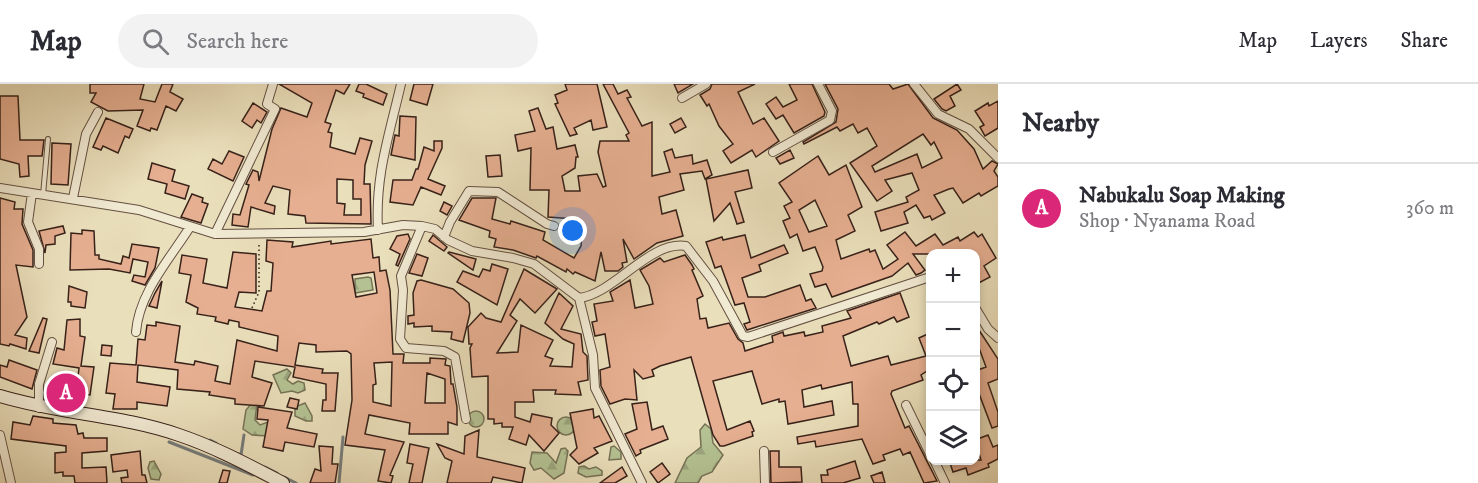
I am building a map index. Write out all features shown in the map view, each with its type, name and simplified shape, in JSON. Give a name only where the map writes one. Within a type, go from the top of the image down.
[{"type":"street","points":[[215,234],[275,109],[267,104],[273,84]]},
{"type":"street","points":[[378,230],[376,196],[384,149],[401,84]]},
{"type":"street","points":[[682,98],[706,84]]},
{"type":"street","points":[[773,152],[830,120],[832,111],[818,84]]},
{"type":"street","points":[[914,84],[938,114],[969,129],[998,158]]},
{"type":"street","points":[[73,198],[86,134],[98,112]]},
{"type":"street","points":[[0,188],[139,210],[215,234],[378,230],[403,225],[422,226],[435,229],[444,237],[472,251],[534,264],[579,298],[593,355],[595,388],[642,483]]},
{"type":"street","points":[[444,237],[450,222],[469,191],[498,192],[547,225],[554,226]]},
{"type":"street","points":[[32,194],[28,222],[39,249],[39,264]]},
{"type":"street","points":[[422,226],[401,276],[403,290],[400,339],[406,348],[444,351],[455,357],[466,419]]},
{"type":"street","points":[[136,332],[138,317],[159,272],[189,227]]},
{"type":"street","points":[[579,298],[596,294],[653,256],[679,245],[686,246],[713,281],[743,336],[752,337],[887,289],[926,278]]},
{"type":"street","points":[[980,317],[988,329],[998,338]]},
{"type":"street","points":[[39,408],[39,384],[52,342]]},
{"type":"street","points":[[0,396],[39,408],[114,420],[180,435],[284,483]]},
{"type":"street","points":[[906,405],[926,446]]},
{"type":"street","points":[[0,435],[11,483]]},
{"type":"street","points":[[764,451],[765,483]]},
{"type":"street","points":[[936,465],[945,483]]},
{"type":"lane","points":[[43,195],[48,139]]},
{"type":"path","points":[[252,308],[259,291],[260,234]]},
{"type":"green space","points":[[371,278],[373,290],[355,293],[355,279]]},
{"type":"green space","points":[[287,369],[291,373],[287,380],[293,384],[298,381],[304,383],[305,390],[298,393],[292,391],[281,393],[273,375]]},
{"type":"green space","points":[[254,401],[257,403],[255,420],[260,425],[268,422],[268,436],[252,435],[243,429],[246,410]]},
{"type":"green space","points":[[305,403],[312,416],[312,421],[295,416],[295,407]]},
{"type":"green space","points":[[473,411],[479,411],[484,419],[482,425],[473,427],[468,422],[468,416]]},
{"type":"green space","points":[[562,417],[570,417],[575,422],[573,433],[562,435],[557,430],[557,422]]},
{"type":"green space","points":[[705,424],[711,429],[713,443],[723,455],[712,472],[702,476],[698,483],[675,483],[687,458],[701,447],[700,430]]},
{"type":"green space","points":[[614,446],[621,452],[621,459],[609,460],[611,447]]},
{"type":"green space","points":[[565,448],[568,451],[564,473],[554,479],[541,468],[534,470],[530,463],[532,452],[547,453],[556,463],[561,449]]},
{"type":"green space","points":[[154,461],[161,474],[159,480],[151,479],[148,468],[150,462]]},
{"type":"green space","points":[[584,466],[589,469],[596,467],[602,471],[602,475],[586,477],[578,473],[579,467]]},
{"type":"building","points":[[90,84],[144,84],[140,99],[155,102],[162,84],[173,84],[170,92],[183,99],[176,111],[166,106],[157,130],[151,128],[150,131],[137,126],[143,110],[108,111],[91,102],[96,93],[90,93]]},
{"type":"building","points":[[279,84],[350,84],[344,94],[336,90],[325,122],[331,124],[328,132],[332,133],[330,147],[355,154],[360,138],[372,141],[365,165],[364,184],[370,184],[371,224],[306,223],[305,216],[288,214],[290,190],[273,186],[265,203],[275,206],[274,214],[251,207],[248,227],[232,225],[233,214],[240,215],[249,185],[246,184],[253,170],[258,172],[259,181],[272,129],[281,108],[307,117],[312,103]],"holes":[[[337,179],[353,180],[353,199],[361,199],[361,215],[344,215],[345,204],[337,203]]]},
{"type":"building","points":[[359,84],[366,84],[387,94],[383,105],[363,97],[364,94],[356,91]]},
{"type":"building","points":[[414,84],[433,84],[427,105],[410,100]]},
{"type":"building","points":[[565,84],[597,84],[607,127],[593,130],[591,120],[574,128],[577,134],[570,136],[555,104],[558,103],[555,95],[567,90]]},
{"type":"building","points":[[603,84],[613,84],[618,94],[627,90],[631,97],[627,98],[642,126],[652,122],[652,176],[670,172],[664,152],[672,149],[675,158],[692,155],[693,164],[707,160],[712,175],[705,179],[702,171],[680,174],[684,190],[659,197],[662,214],[676,210],[683,236],[657,243],[634,259],[623,239],[627,262],[622,263],[623,267],[618,271],[605,271],[601,252],[595,281],[575,272],[573,274],[567,269],[566,272],[537,256],[536,258],[513,250],[494,247],[496,239],[489,237],[490,231],[459,220],[472,198],[496,198],[492,219],[510,224],[511,221],[545,232],[543,240],[574,258],[581,246],[582,233],[573,231],[575,219],[548,217],[549,190],[530,190],[531,148],[518,151],[515,135],[535,131],[529,111],[538,108],[546,129],[553,127],[557,149],[575,145],[578,157],[576,157],[575,168],[562,176],[565,191],[580,191],[578,176],[597,174],[603,187],[606,186],[598,152],[600,141],[629,141],[626,135],[629,133]]},
{"type":"building","points":[[674,84],[693,84],[678,93]]},
{"type":"building","points":[[712,84],[755,84],[738,92],[753,124],[764,118],[779,141],[756,157],[752,150],[731,163],[723,151],[733,144],[719,126],[709,104],[707,106],[700,95],[710,89]]},
{"type":"building","points":[[789,84],[812,84],[825,112],[824,116],[794,133],[783,115],[776,119],[766,104],[776,97],[783,107],[797,100]]},
{"type":"building","points":[[825,84],[889,84],[893,89],[908,84],[933,118],[957,130],[974,149],[983,169],[992,161],[998,164],[994,171],[998,177],[998,186],[981,196],[979,193],[963,203],[953,188],[949,189],[934,195],[945,213],[932,220],[930,216],[924,218],[916,205],[904,212],[908,223],[881,231],[875,212],[908,202],[906,197],[919,190],[912,173],[885,180],[892,191],[877,201],[850,163],[877,146],[867,128],[858,133],[853,124],[840,131],[837,127],[804,144],[803,142],[836,122],[838,109]],"holes":[[[923,134],[931,145],[934,142],[942,158],[922,168],[917,154],[875,172],[872,166]]]},
{"type":"building","points":[[957,84],[961,90],[950,96],[955,106],[946,111],[942,109],[934,99]]},
{"type":"building","points":[[0,96],[18,96],[20,140],[44,140],[42,156],[28,156],[29,176],[20,177],[19,164],[0,159]]},
{"type":"building","points":[[998,101],[998,128],[985,136],[980,127],[984,125],[975,111],[988,103],[989,106]]},
{"type":"building","points":[[253,103],[267,112],[261,123],[257,120],[252,128],[242,121]]},
{"type":"building","points":[[400,116],[416,117],[415,160],[391,155],[395,135],[399,136]]},
{"type":"building","points":[[106,118],[133,129],[129,138],[125,136],[118,153],[103,146],[101,150],[93,147]]},
{"type":"building","points":[[681,118],[686,127],[675,133],[670,124]]},
{"type":"building","points":[[434,141],[442,141],[442,148],[428,179],[445,186],[441,195],[421,187],[413,205],[390,202],[393,180],[412,180],[418,169],[424,147],[434,151]]},
{"type":"building","points":[[52,143],[71,144],[68,185],[51,184]]},
{"type":"building","points":[[790,150],[794,158],[780,164],[776,158]]},
{"type":"building","points":[[229,151],[244,157],[233,181],[208,169],[213,159],[222,164]]},
{"type":"building","points":[[500,155],[502,176],[488,177],[486,156]]},
{"type":"building","points":[[818,156],[829,175],[846,165],[862,207],[848,215],[855,231],[836,240],[841,259],[869,249],[870,252],[875,250],[883,269],[898,259],[887,245],[905,232],[916,246],[935,234],[943,245],[958,237],[960,241],[974,232],[978,237],[982,234],[996,258],[984,266],[990,277],[980,282],[980,249],[926,249],[926,254],[913,254],[925,270],[921,273],[916,275],[908,263],[892,276],[832,297],[826,284],[815,287],[810,274],[822,271],[823,267],[815,247],[803,251],[797,234],[790,238],[783,221],[790,218],[784,206],[792,202],[779,183]],"holes":[[[815,200],[827,226],[809,232],[799,210]]]},
{"type":"building","points":[[152,163],[175,170],[172,181],[189,186],[185,199],[165,193],[167,184],[148,179]]},
{"type":"building","points":[[748,170],[752,188],[735,192],[744,222],[737,224],[730,203],[714,221],[706,179]]},
{"type":"building","points":[[192,194],[203,198],[202,202],[208,204],[201,223],[181,217]]},
{"type":"building","points":[[0,198],[15,202],[14,209],[23,209],[22,224],[33,250],[33,267],[16,265],[27,317],[15,335],[27,338],[26,349],[10,344],[9,346],[0,344]]},
{"type":"building","points":[[444,202],[452,206],[447,215],[440,211]]},
{"type":"building","points":[[63,226],[65,233],[55,236],[55,244],[46,245],[45,253],[39,231]]},
{"type":"building","points":[[82,230],[94,231],[95,255],[99,255],[99,259],[121,264],[123,256],[129,258],[132,244],[159,248],[155,268],[145,285],[132,281],[134,275],[145,277],[148,262],[133,259],[130,273],[109,269],[70,270],[71,233],[82,234]]},
{"type":"building","points":[[408,234],[410,239],[398,266],[396,265],[400,254],[390,249],[397,236]]},
{"type":"building","points":[[433,235],[447,247],[444,251],[429,241]]},
{"type":"building","points":[[745,235],[751,258],[784,245],[788,253],[759,265],[761,271],[742,278],[748,297],[765,297],[800,285],[806,301],[811,299],[816,308],[747,330],[744,324],[750,322],[744,303],[735,305],[721,266],[715,268],[706,242],[722,237],[723,240]]},
{"type":"building","points":[[371,239],[373,258],[379,257],[380,271],[386,270],[390,290],[393,354],[404,354],[403,363],[430,363],[430,358],[446,359],[445,365],[450,366],[451,384],[453,384],[457,407],[457,425],[448,422],[448,434],[409,434],[410,423],[369,415],[365,434],[404,442],[390,475],[393,476],[391,483],[378,481],[385,450],[345,445],[352,400],[351,354],[347,351],[316,352],[316,345],[299,343],[295,365],[323,369],[322,373],[338,373],[335,411],[322,411],[323,400],[326,400],[326,384],[293,377],[295,367],[255,361],[252,377],[272,383],[264,406],[235,404],[235,399],[209,395],[210,392],[177,389],[178,370],[138,365],[137,382],[170,387],[167,406],[137,402],[137,409],[113,409],[115,394],[106,393],[110,363],[136,365],[138,339],[145,340],[147,325],[156,326],[156,322],[180,326],[175,362],[194,365],[195,361],[218,366],[215,381],[230,384],[237,340],[277,351],[278,336],[239,327],[239,322],[229,320],[228,324],[215,321],[216,317],[197,314],[198,308],[186,302],[191,275],[179,273],[182,255],[207,259],[203,283],[227,288],[233,252],[256,254],[256,293],[239,292],[235,307],[262,311],[267,291],[271,291],[273,263],[266,261],[267,240],[293,242],[292,247],[331,241],[331,244]],"holes":[[[374,272],[377,293],[356,297],[352,275]],[[392,362],[391,406],[373,402],[373,385],[376,384],[374,363]],[[427,373],[445,379],[445,403],[425,403]]]},
{"type":"building","points":[[448,253],[476,259],[473,270]]},
{"type":"building","points":[[417,254],[428,258],[422,276],[409,273]]},
{"type":"building","points":[[685,255],[694,269],[692,270],[703,296],[697,299],[700,319],[706,318],[708,328],[729,323],[738,339],[743,343],[745,351],[773,342],[772,336],[783,332],[784,336],[804,332],[805,336],[823,332],[822,326],[851,318],[847,311],[900,293],[909,317],[897,322],[894,317],[843,336],[851,366],[888,356],[891,365],[926,356],[926,372],[921,375],[923,380],[892,391],[891,394],[905,428],[909,426],[926,459],[926,465],[929,465],[937,481],[924,483],[910,452],[903,455],[900,449],[883,455],[885,460],[873,464],[862,439],[816,447],[815,441],[798,444],[797,437],[858,426],[858,404],[853,404],[852,382],[822,389],[821,385],[802,390],[804,407],[832,401],[834,415],[788,424],[785,401],[779,402],[779,399],[762,404],[752,371],[713,381],[727,430],[750,421],[754,431],[753,436],[724,446],[720,446],[713,435],[691,357],[660,366],[652,370],[654,376],[643,379],[634,370],[637,400],[625,399],[610,404],[601,386],[600,370],[610,367],[605,334],[595,336],[592,322],[597,321],[594,304],[613,301],[610,292],[630,280],[635,308],[653,304],[649,286],[640,270],[660,258],[664,262]]},
{"type":"building","points":[[492,264],[508,269],[497,305],[457,282],[463,271],[479,277],[483,269],[490,271]]},
{"type":"building","points":[[524,269],[557,289],[535,313],[520,299],[510,315],[517,321],[497,353],[518,352],[521,325],[553,340],[545,356],[553,359],[550,366],[572,367],[574,344],[563,339],[545,323],[559,293],[573,306],[561,329],[581,334],[583,352],[587,356],[588,380],[578,382],[581,395],[555,394],[556,390],[533,390],[534,402],[515,402],[515,417],[530,422],[532,414],[552,418],[551,425],[559,433],[544,451],[529,435],[526,445],[509,439],[513,427],[502,427],[502,423],[494,424],[494,419],[488,419],[488,376],[472,377],[470,348],[472,344],[469,344],[468,327],[481,313],[486,318],[501,322]]},
{"type":"building","points":[[421,280],[453,289],[469,303],[470,313],[463,342],[451,339],[452,332],[432,331],[432,326],[414,327],[414,323],[408,324],[408,316],[414,315],[413,293],[417,281]]},
{"type":"building","points":[[162,281],[157,308],[149,306],[155,293]]},
{"type":"building","points":[[69,286],[87,292],[85,308],[71,306],[71,302],[68,302]]},
{"type":"building","points":[[43,318],[47,319],[39,353],[29,351]]},
{"type":"building","points":[[80,319],[80,336],[85,337],[81,366],[94,367],[90,395],[76,393],[79,368],[53,364],[57,348],[64,350],[67,320]]},
{"type":"building","points":[[980,332],[998,359],[998,379],[988,383],[998,412],[998,426],[992,428],[980,396],[980,369],[986,367],[980,351]]},
{"type":"building","points":[[926,335],[926,356],[919,338]]},
{"type":"building","points":[[102,345],[112,346],[111,356],[101,355]]},
{"type":"building","points":[[9,360],[37,370],[32,389],[0,377],[0,365],[7,367]]},
{"type":"building","points":[[290,398],[299,400],[297,409],[287,407]]},
{"type":"building","points":[[647,402],[652,430],[663,426],[668,439],[640,450],[641,453],[636,456],[625,434],[637,429],[632,404]]},
{"type":"building","points":[[258,407],[292,412],[287,428],[317,434],[314,447],[285,442],[283,451],[263,447],[268,420],[257,419]]},
{"type":"building","points":[[593,409],[594,418],[599,416],[612,441],[594,448],[598,453],[579,464],[570,455],[577,448],[570,413]]},
{"type":"building","points":[[33,416],[53,419],[53,423],[76,425],[78,434],[83,433],[84,438],[107,438],[107,451],[82,453],[82,468],[106,467],[107,483],[75,483],[74,476],[63,476],[63,472],[55,473],[55,453],[66,452],[66,446],[11,439],[13,422],[30,425]]},
{"type":"building","points":[[479,430],[477,457],[525,468],[522,483],[493,477],[491,483],[447,483],[452,461],[445,458],[437,444],[464,454],[465,436]]},
{"type":"building","points":[[988,435],[993,447],[998,445],[998,459],[988,464],[989,467],[968,475],[966,468],[953,472],[951,465],[980,465],[980,438]]},
{"type":"building","points":[[410,444],[429,448],[422,483],[409,483],[413,464],[407,463]]},
{"type":"building","points":[[319,446],[333,447],[332,464],[338,464],[335,483],[310,483],[315,469],[321,471]]},
{"type":"building","points":[[140,451],[142,475],[145,475],[147,483],[122,483],[121,478],[128,477],[127,470],[113,472],[111,455]]},
{"type":"building","points":[[770,451],[779,451],[779,467],[801,467],[802,482],[771,483]]},
{"type":"building","points":[[855,461],[860,478],[843,483],[822,483],[821,475],[828,475],[827,470]]},
{"type":"building","points":[[662,463],[670,474],[658,483],[650,472]]},
{"type":"building","points":[[622,467],[627,476],[615,483],[600,483]]},
{"type":"building","points":[[223,470],[230,471],[227,483],[219,483]]},
{"type":"building","points":[[882,472],[885,483],[874,483],[871,476]]},
{"type":"waterway","points":[[51,402],[69,405]]},
{"type":"waterway","points":[[239,454],[241,455],[244,435]]},
{"type":"waterway","points":[[339,483],[343,437]]},
{"type":"waterway","points":[[210,440],[216,443]]},
{"type":"waterway","points":[[169,442],[253,475]]},
{"type":"waterway","points":[[265,467],[277,473]]},
{"type":"waterway","points":[[284,477],[296,483]]},
{"type":"place","name":"Nabukalu Soap Making","points":[[66,393]]}]
